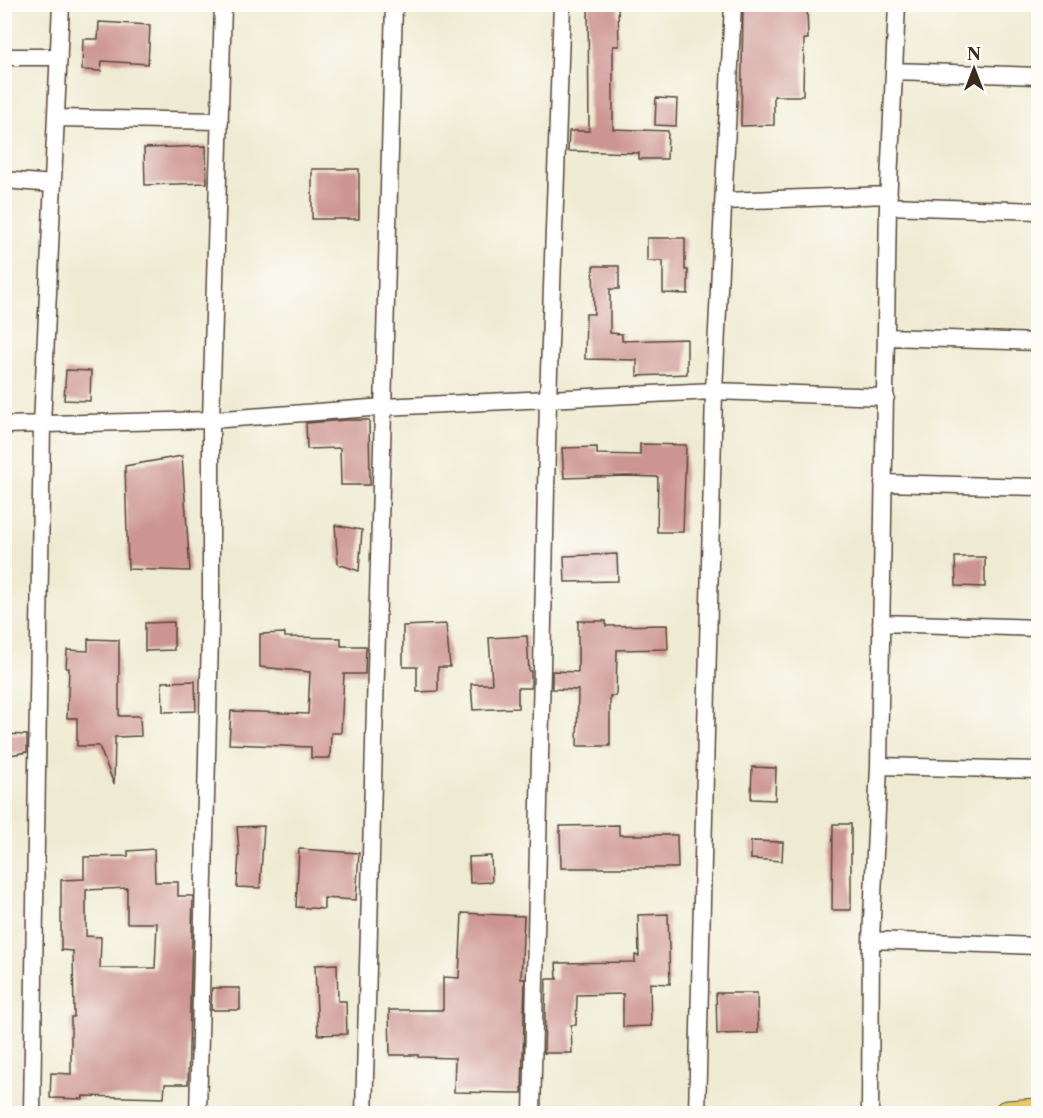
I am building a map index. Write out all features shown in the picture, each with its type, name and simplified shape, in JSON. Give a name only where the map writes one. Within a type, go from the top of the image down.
[{"type":"main road","points":[[1007,1113],[1038,1112]]},
{"type":"street","points":[[32,1113],[42,425],[61,4]]},
{"type":"street","points":[[198,1113],[211,609],[210,420],[223,4]]},
{"type":"street","points":[[364,1113],[394,4]]},
{"type":"street","points":[[532,1113],[548,400],[561,4]]},
{"type":"street","points":[[696,1113],[714,391],[733,4]]},
{"type":"street","points":[[870,1113],[871,940],[879,766],[889,200],[897,4]]},
{"type":"street","points":[[4,57],[59,57]]},
{"type":"street","points":[[894,71],[1038,76]]},
{"type":"street","points":[[57,118],[220,121]]},
{"type":"street","points":[[4,180],[53,184]]},
{"type":"street","points":[[724,201],[889,200],[1038,211]]},
{"type":"street","points":[[887,337],[1038,342]]},
{"type":"street","points":[[4,425],[210,420],[384,407],[714,391],[886,397]]},
{"type":"street","points":[[883,483],[1038,487]]},
{"type":"street","points":[[881,623],[1038,628]]},
{"type":"street","points":[[879,766],[1038,771]]},
{"type":"street","points":[[871,940],[1038,946]]},
{"type":"building","points":[[588,4],[618,4],[619,46],[613,46],[613,129],[668,131],[667,159],[639,159],[639,153],[568,151],[569,131],[589,131]]},
{"type":"building","points":[[807,5],[808,39],[804,39],[803,96],[774,96],[774,125],[741,126],[743,6]]},
{"type":"building","points":[[99,22],[150,25],[148,64],[102,61],[101,71],[82,70],[83,39],[98,39]]},
{"type":"building","points":[[656,98],[677,99],[676,126],[655,125]]},
{"type":"building","points":[[206,146],[207,183],[145,185],[144,148]]},
{"type":"building","points":[[312,169],[359,169],[359,219],[312,219]]},
{"type":"building","points":[[647,238],[685,238],[688,294],[663,293],[663,261],[647,261]]},
{"type":"building","points":[[593,266],[619,266],[619,289],[610,289],[610,333],[622,334],[622,341],[687,339],[687,374],[637,376],[637,360],[585,359],[586,314],[594,314]]},
{"type":"building","points":[[66,370],[91,371],[90,401],[64,400]]},
{"type":"building","points":[[369,420],[370,485],[341,485],[340,448],[307,449],[306,423]]},
{"type":"building","points":[[640,444],[686,445],[683,532],[657,532],[658,477],[564,478],[562,448],[597,447],[597,454],[640,455]]},
{"type":"building","points":[[182,456],[190,571],[128,569],[125,466]]},
{"type":"building","points":[[335,525],[362,530],[359,571],[338,564]]},
{"type":"building","points":[[617,554],[618,581],[565,582],[564,556]]},
{"type":"building","points":[[955,557],[985,557],[985,587],[956,586]]},
{"type":"building","points":[[578,621],[606,621],[606,626],[667,625],[668,649],[617,650],[616,696],[610,696],[610,746],[577,746],[578,690],[552,689],[552,671],[578,672]]},
{"type":"building","points":[[174,622],[174,650],[145,651],[145,623]]},
{"type":"building","points":[[446,624],[450,667],[438,667],[438,691],[417,692],[417,667],[403,667],[403,626]]},
{"type":"building","points":[[285,633],[285,637],[341,638],[341,646],[366,646],[365,674],[344,674],[341,733],[331,733],[330,758],[311,758],[311,747],[229,744],[231,711],[308,714],[310,672],[260,667],[260,634]]},
{"type":"building","points":[[527,636],[531,688],[518,688],[518,708],[473,710],[471,684],[492,684],[489,638]]},
{"type":"building","points":[[88,639],[119,640],[119,716],[140,716],[141,736],[115,737],[114,784],[99,746],[77,746],[77,718],[67,718],[69,668],[66,668],[67,650],[88,651]]},
{"type":"building","points":[[195,681],[196,711],[163,712],[162,682]]},
{"type":"building","points":[[4,734],[27,735],[27,752],[4,756]]},
{"type":"building","points":[[752,767],[776,768],[775,800],[751,799]]},
{"type":"building","points":[[833,824],[851,824],[851,910],[832,910]]},
{"type":"building","points":[[619,825],[619,835],[677,835],[678,868],[561,868],[560,826]]},
{"type":"building","points":[[264,826],[260,888],[237,887],[239,851],[237,827]]},
{"type":"building","points":[[751,841],[783,842],[782,861],[751,859]]},
{"type":"building","points":[[154,849],[155,882],[178,882],[178,896],[193,896],[188,1084],[165,1084],[164,1098],[83,1096],[83,1099],[50,1098],[51,1073],[71,1074],[71,1017],[74,1017],[73,951],[61,950],[61,880],[84,879],[84,857],[128,856],[128,851]],"holes":[[[127,888],[127,923],[157,923],[155,968],[100,968],[101,937],[86,936],[86,890]]]},
{"type":"building","points":[[299,849],[359,853],[356,900],[324,898],[324,909],[296,907]]},
{"type":"building","points":[[491,856],[492,882],[470,883],[469,857]]},
{"type":"building","points":[[462,913],[524,916],[521,979],[525,979],[522,1093],[454,1092],[455,1058],[390,1055],[389,1010],[443,1010],[443,977],[459,978]]},
{"type":"building","points":[[668,914],[670,984],[650,983],[651,1026],[623,1027],[623,994],[577,995],[576,1025],[571,1025],[572,1053],[544,1053],[546,979],[557,979],[556,963],[635,962],[635,955],[639,956],[638,915]]},
{"type":"building","points":[[337,964],[338,1001],[346,1001],[347,1034],[318,1035],[315,965]]},
{"type":"building","points":[[212,988],[240,988],[240,1010],[211,1010]]},
{"type":"building","points":[[716,993],[757,993],[758,1033],[717,1034]]}]
